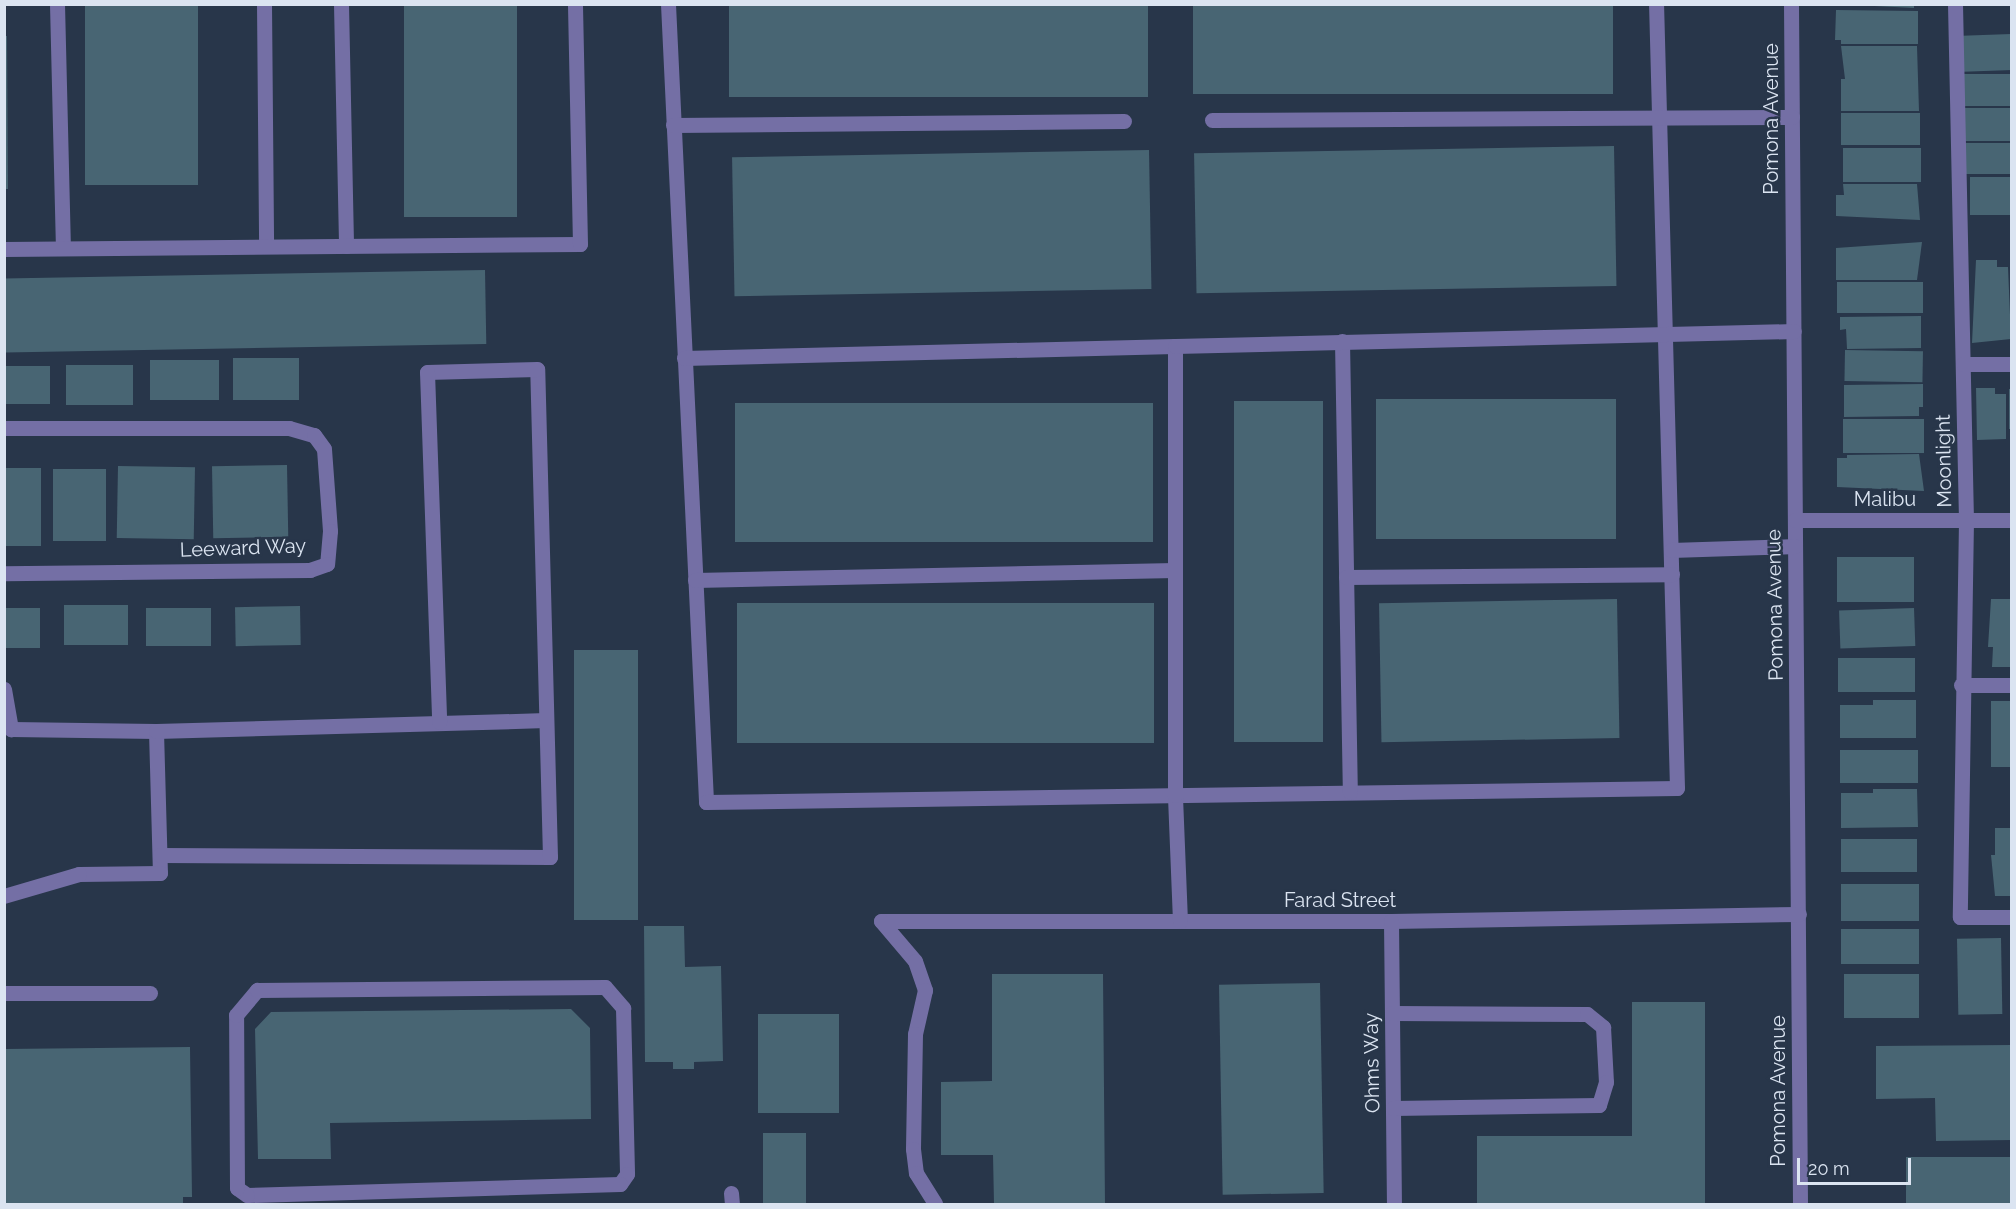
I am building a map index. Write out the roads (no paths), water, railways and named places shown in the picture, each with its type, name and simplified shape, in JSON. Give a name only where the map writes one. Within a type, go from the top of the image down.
[{"type":"street","points":[[57,4],[63,248]]},
{"type":"street","points":[[264,4],[266,246]]},
{"type":"street","points":[[341,4],[345,246]]},
{"type":"street","points":[[4,249],[580,244],[575,4]]},
{"type":"street","points":[[668,4],[706,802],[1677,788],[1656,4]]},
{"type":"street","name":"Pomona Avenue","points":[[1791,4],[1800,1204]]},
{"type":"street","name":"Moonlight","points":[[1955,4],[1966,520],[1961,685],[1960,917],[2012,917]]},
{"type":"street","points":[[1212,120],[1792,117]]},
{"type":"street","points":[[673,125],[1124,121]]},
{"type":"street","points":[[684,358],[1794,331]]},
{"type":"street","points":[[1342,341],[1350,792]]},
{"type":"street","points":[[1175,346],[1175,795],[1180,921]]},
{"type":"street","points":[[1963,364],[2012,364]]},
{"type":"street","points":[[160,855],[550,857],[537,369],[427,372],[439,722]]},
{"type":"street","name":"Leeward Way","points":[[4,429],[289,428],[314,435],[324,449],[330,531],[327,564],[310,570],[4,573]]},
{"type":"street","name":"Malibu","points":[[1795,520],[2012,520]]},
{"type":"street","points":[[1671,550],[1795,546]]},
{"type":"street","points":[[695,580],[1175,570]]},
{"type":"street","points":[[1346,577],[1671,574]]},
{"type":"street","points":[[1961,685],[2012,685]]},
{"type":"street","points":[[4,689],[11,729],[156,731],[218,726],[546,720]]},
{"type":"street","points":[[4,896],[79,874],[160,873],[156,731]]},
{"type":"street","name":"Farad Street","points":[[935,1204],[916,1173],[913,1149],[915,1034],[925,990],[915,961],[881,921],[1391,921],[1799,914]]},
{"type":"street","name":"Ohms Way","points":[[1391,921],[1395,1204]]},
{"type":"street","points":[[605,987],[623,1008],[627,1174],[620,1184],[468,1198],[247,1195],[237,1188],[236,1015],[257,990],[605,987]]},
{"type":"street","points":[[4,993],[150,993]]},
{"type":"street","points":[[1392,1013],[1594,1016],[1603,1027],[1606,1082],[1599,1106],[1394,1108]]}]
